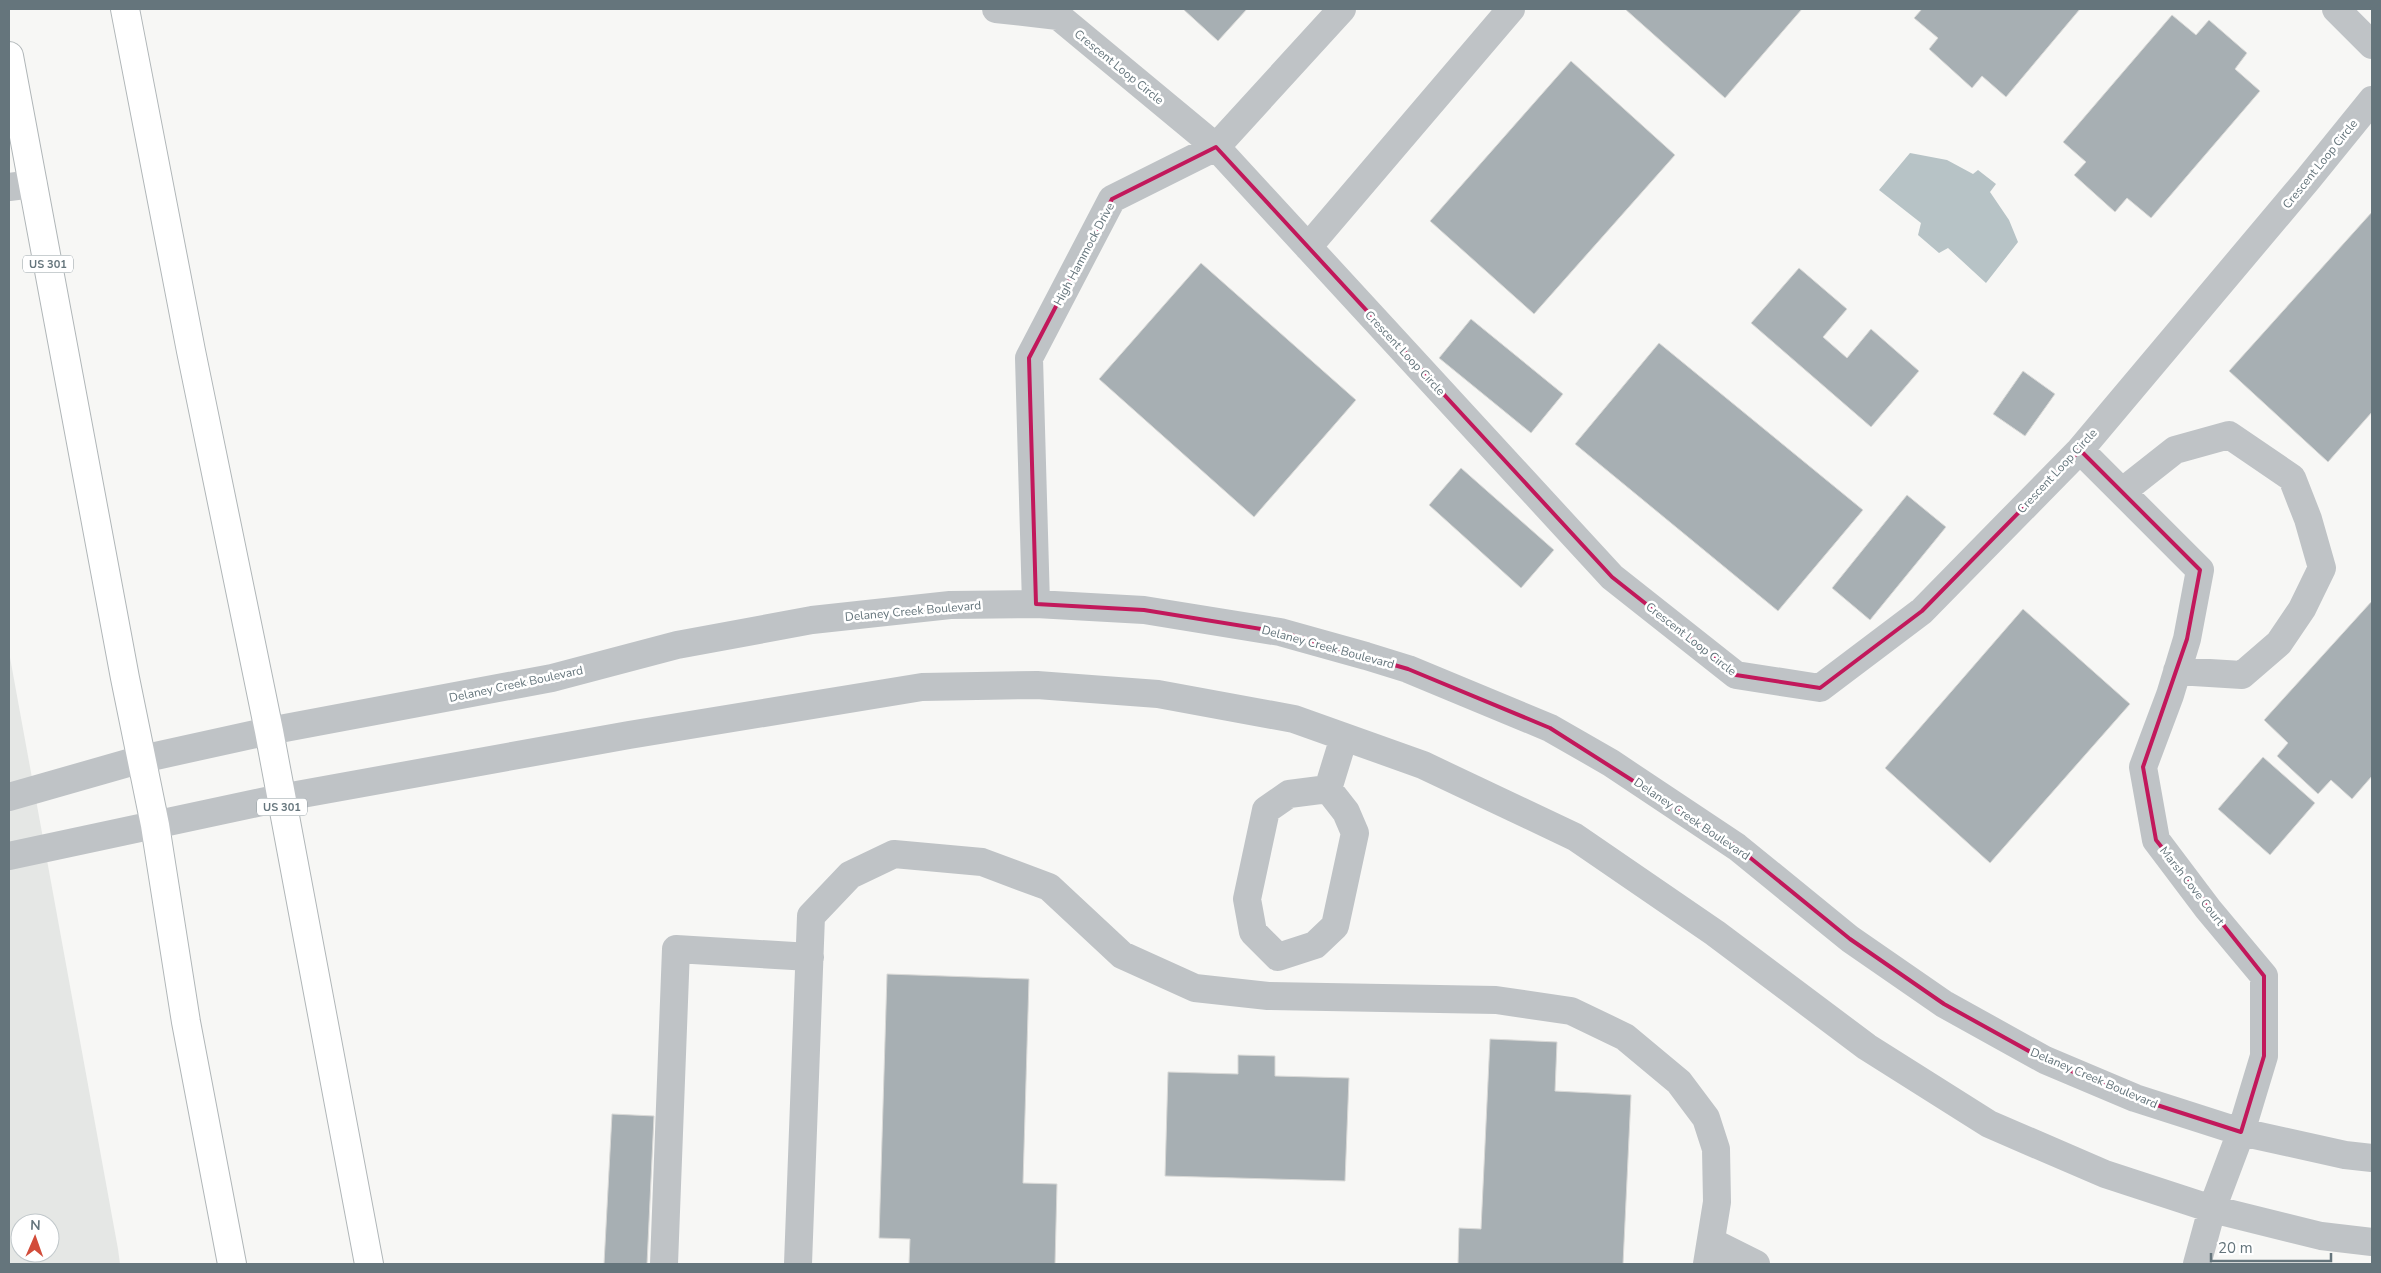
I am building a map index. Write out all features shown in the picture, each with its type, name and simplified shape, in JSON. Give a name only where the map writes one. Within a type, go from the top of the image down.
[{"type":"main road","name":"US 301","points":[[125,9],[191,351],[269,731],[280,798],[369,1264]]},
{"type":"main road","name":"US 301","points":[[9,56],[21,186],[155,825],[186,1022],[232,1264]]},
{"type":"street","name":"Crescent Loop Circle","points":[[996,9],[1058,16],[1216,147],[1612,577],[1736,675],[1820,688],[1922,611],[2080,450],[2308,180],[2372,100]]},
{"type":"street","name":"High Hammock Drive","points":[[1036,604],[1028,358],[1112,199],[1216,147],[1342,9]]},
{"type":"street","points":[[1308,247],[1511,9]]},
{"type":"street","points":[[2336,9],[2372,45]]},
{"type":"street","points":[[2123,491],[2175,450],[2229,435],[2292,478],[2308,519],[2322,568],[2302,609],[2279,642],[2242,675],[2177,672]]},
{"type":"street","name":"Marsh Cove Court","points":[[2080,450],[2200,570],[2187,639],[2143,767],[2156,840],[2208,909],[2264,976],[2264,1056],[2241,1132],[2212,1209],[2198,1264]]},
{"type":"street","name":"Delaney Creek Boulevard","points":[[9,798],[142,759],[269,731],[552,678],[677,645],[812,620],[950,605],[1036,604],[1144,610],[1280,632],[1408,669],[1550,728],[1611,763],[1737,847],[1850,939],[1944,1004],[2045,1060],[2136,1098],[2241,1132],[2345,1155],[2372,1158]]},
{"type":"street","points":[[9,856],[280,798],[628,735],[922,687],[1037,685],[1158,694],[1294,719],[1423,765],[1575,837],[1715,933],[1867,1047],[1989,1124],[2104,1174],[2212,1209],[2321,1236],[2372,1242]]},
{"type":"street","points":[[1328,789],[1344,737]]},
{"type":"street","points":[[1278,958],[1253,932],[1247,899],[1266,810],[1289,794],[1328,789]]},
{"type":"street","points":[[1278,958],[1315,946],[1335,926],[1355,833],[1346,812],[1328,789]]},
{"type":"street","points":[[798,1264],[811,916],[850,876],[894,854],[982,862],[1049,887],[1122,955],[1195,988],[1268,996],[1496,1000],[1571,1011],[1625,1037],[1679,1082],[1706,1118],[1716,1149],[1717,1202],[1710,1253],[1756,1264]]},
{"type":"street","points":[[664,1264],[676,949],[810,957]]},
{"type":"street","points":[[1268,996],[1278,958]]},
{"type":"highlighted area","points":[[1216,147],[1612,577],[1736,675],[1820,688],[1922,611],[2080,450],[2200,570],[2187,639],[2143,767],[2156,840],[2264,976],[2264,1056],[2241,1132],[2135,1098],[2045,1060],[1944,1004],[1850,939],[1737,847],[1550,728],[1408,669],[1280,632],[1144,610],[1036,604],[1029,358],[1112,199]]},
{"type":"shaded area","points":[[1910,153],[1947,160],[1973,174],[1978,170],[1996,184],[1990,192],[2009,220],[2018,242],[1986,283],[1948,248],[1939,253],[1918,235],[1921,223],[1879,190]]},
{"type":"shaded area","points":[[9,652],[118,1249],[120,1264],[9,1264]]},
{"type":"building","points":[[1183,9],[1247,9],[1218,41]]},
{"type":"building","points":[[1625,9],[1802,9],[1725,98]]},
{"type":"building","points":[[1922,9],[2080,9],[2006,97],[1982,76],[1972,88],[1929,49],[1938,38],[1914,18]]},
{"type":"building","points":[[2172,15],[2196,35],[2209,20],[2247,53],[2235,69],[2260,91],[2151,218],[2127,198],[2115,212],[2074,175],[2086,162],[2063,142]]},
{"type":"building","points":[[1571,61],[1675,155],[1534,314],[1430,221]]},
{"type":"building","points":[[2372,212],[2372,412],[2328,462],[2229,371]]},
{"type":"building","points":[[1201,263],[1356,400],[1254,517],[1099,379]]},
{"type":"building","points":[[1799,268],[1847,309],[1823,337],[1847,358],[1871,329],[1919,371],[1871,427],[1751,323]]},
{"type":"building","points":[[1471,319],[1563,394],[1531,433],[1439,358]]},
{"type":"building","points":[[1659,343],[1863,510],[1778,611],[1575,444]]},
{"type":"building","points":[[2023,371],[2055,394],[2025,436],[1993,414]]},
{"type":"building","points":[[1461,468],[1554,550],[1521,588],[1429,505]]},
{"type":"building","points":[[1907,495],[1946,527],[1870,620],[1832,588]]},
{"type":"building","points":[[2372,601],[2372,776],[2352,799],[2331,780],[2318,794],[2277,756],[2288,743],[2264,720]]},
{"type":"building","points":[[2023,609],[2130,704],[1990,863],[1885,768]]},
{"type":"building","points":[[2263,757],[2315,803],[2270,855],[2218,809]]},
{"type":"building","points":[[887,974],[1029,979],[1023,1183],[1057,1184],[1055,1264],[909,1264],[910,1239],[879,1238]]},
{"type":"building","points":[[1490,1039],[1557,1042],[1555,1091],[1631,1095],[1623,1264],[1458,1264],[1459,1228],[1481,1229]]},
{"type":"building","points":[[1238,1055],[1275,1056],[1275,1076],[1349,1078],[1345,1181],[1165,1176],[1168,1072],[1238,1074]]},
{"type":"building","points":[[612,1114],[654,1116],[647,1264],[604,1264]]}]
